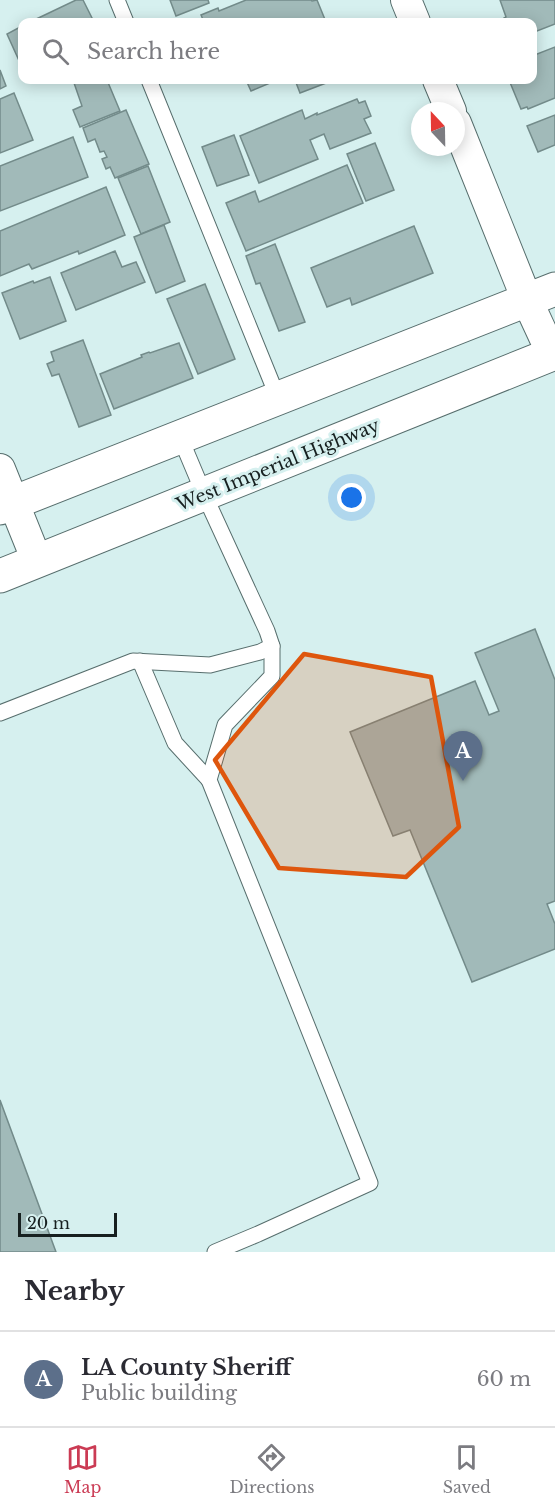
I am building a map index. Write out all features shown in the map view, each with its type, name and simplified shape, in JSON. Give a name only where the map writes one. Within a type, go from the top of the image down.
[{"type":"main road","points":[[7,506],[541,294]]},
{"type":"main road","name":"West Imperial Highway","points":[[0,576],[553,353]]},
{"type":"street","points":[[406,0],[414,18]]},
{"type":"street","points":[[440,84],[447,102]]},
{"type":"street","points":[[465,141],[541,294],[553,353]]},
{"type":"street","points":[[0,469],[7,506],[37,561]]},
{"type":"lane","points":[[117,0],[124,18]]},
{"type":"lane","points":[[151,84],[278,398]]},
{"type":"lane","points":[[180,437],[272,646],[272,676],[225,725],[209,780]]},
{"type":"lane","points":[[0,713],[133,661],[210,665],[260,652],[272,646]]},
{"type":"lane","points":[[140,661],[175,743],[209,780],[370,1183],[215,1252]]},
{"type":"highlighted area","points":[[304,654],[431,677],[459,827],[406,877],[279,868],[215,760]]},
{"type":"building","points":[[76,0],[83,0],[92,18],[38,18]]},
{"type":"building","points":[[170,0],[208,0],[209,3],[176,16]]},
{"type":"building","points":[[246,0],[317,0],[324,18],[202,18],[201,15],[218,8],[219,11]]},
{"type":"building","points":[[500,0],[555,0],[555,24],[537,31],[537,18],[504,18],[506,17]]},
{"type":"building","points":[[18,28],[18,58],[7,34]]},
{"type":"building","points":[[555,47],[555,98],[528,109],[527,107],[521,109],[511,84],[537,84],[537,54]]},
{"type":"building","points":[[0,70],[6,86],[0,89]]},
{"type":"building","points":[[74,84],[109,84],[120,111],[80,127],[73,110],[82,106]]},
{"type":"building","points":[[248,84],[268,84],[251,91]]},
{"type":"building","points":[[297,84],[324,84],[300,93]]},
{"type":"building","points":[[14,93],[33,140],[0,153],[0,99]]},
{"type":"building","points":[[357,99],[359,103],[365,101],[371,116],[364,119],[371,133],[330,149],[324,134],[310,140],[318,159],[259,183],[240,136],[302,110],[305,119]]},
{"type":"building","points":[[126,110],[149,164],[115,178],[110,167],[106,169],[102,159],[107,157],[104,151],[100,152],[95,139],[88,142],[83,128]]},
{"type":"building","points":[[555,115],[555,145],[538,152],[527,126]]},
{"type":"building","points":[[234,135],[249,175],[217,186],[202,147]]},
{"type":"building","points":[[73,137],[88,177],[0,211],[0,166]]},
{"type":"building","points":[[375,143],[394,190],[366,201],[347,154]]},
{"type":"building","points":[[347,165],[363,203],[246,251],[226,203],[255,191],[259,202]]},
{"type":"building","points":[[148,166],[170,222],[141,234],[118,178]]},
{"type":"building","points":[[106,187],[125,235],[79,254],[78,251],[32,269],[29,264],[0,276],[0,231]]},
{"type":"building","points":[[164,225],[185,281],[156,293],[134,237]]},
{"type":"building","points":[[414,226],[433,273],[352,305],[350,298],[327,307],[311,268]]},
{"type":"building","points":[[275,244],[305,322],[279,331],[260,283],[256,284],[246,256]]},
{"type":"building","points":[[115,251],[122,267],[136,262],[145,282],[76,310],[61,273]]},
{"type":"building","points":[[50,277],[66,321],[20,339],[2,293]]},
{"type":"building","points":[[205,284],[235,359],[198,374],[167,299]]},
{"type":"building","points":[[83,340],[111,415],[79,427],[59,374],[52,376],[47,364],[54,361],[51,352]]},
{"type":"building","points":[[179,343],[193,378],[114,409],[100,374],[142,357],[141,355]]},
{"type":"building","points":[[535,629],[555,680],[555,901],[547,904],[555,924],[555,949],[472,982],[410,830],[393,836],[350,732],[475,681],[489,715],[499,711],[475,653]]},
{"type":"building","points":[[0,1100],[56,1252],[0,1252]]},
{"type":"place","name":"LA County Sheriff","points":[[463,781]]}]
